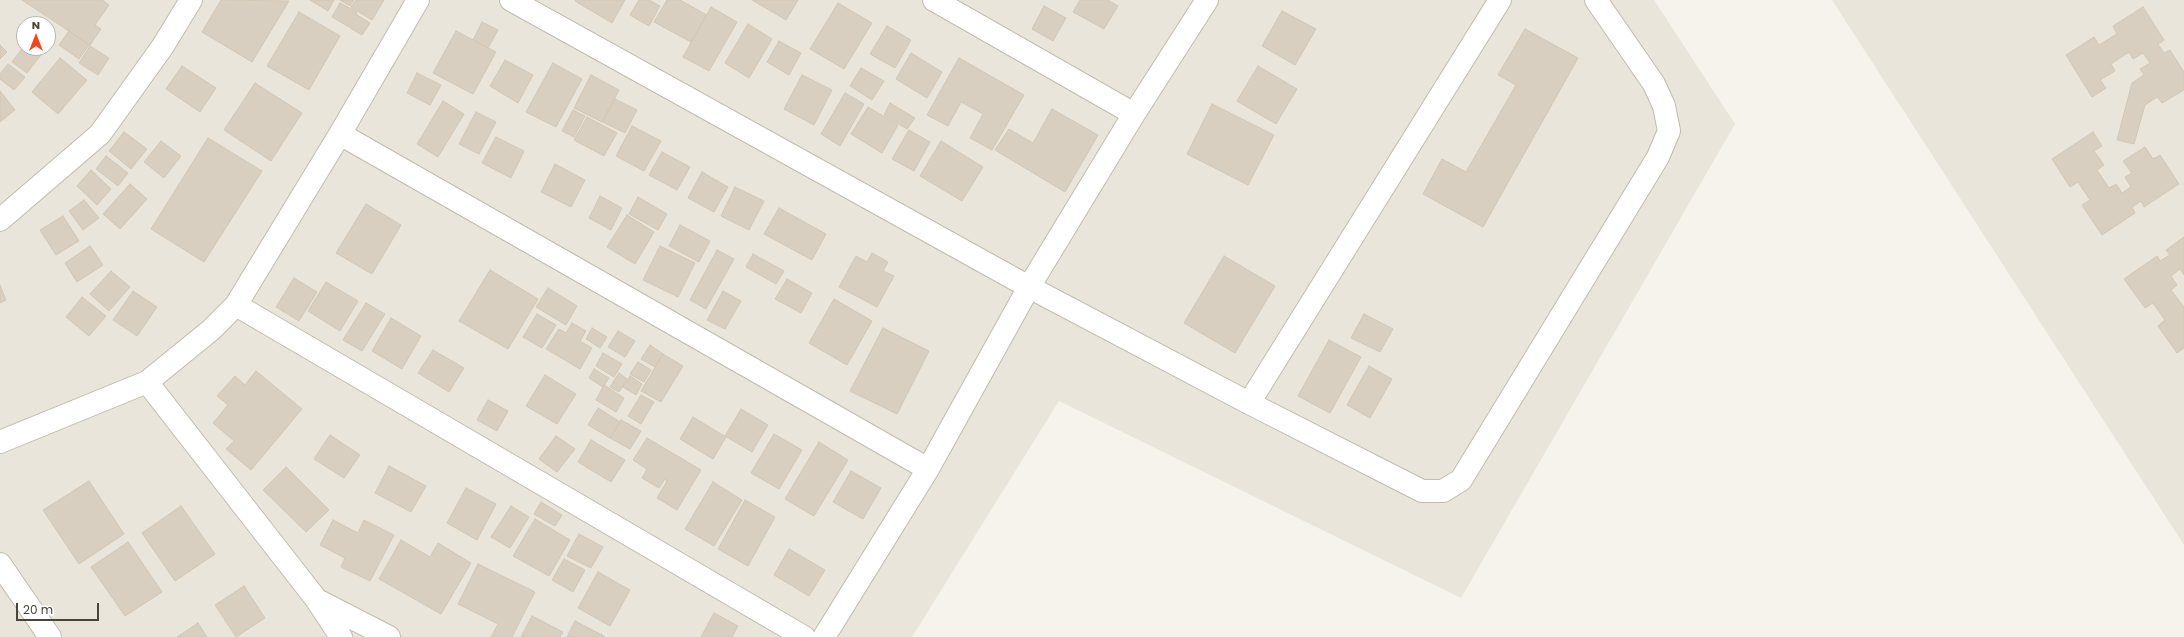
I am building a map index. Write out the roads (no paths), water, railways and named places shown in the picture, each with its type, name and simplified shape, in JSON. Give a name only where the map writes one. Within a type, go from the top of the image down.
[{"type":"street","points":[[0,220],[100,134],[163,46],[190,0]]},
{"type":"street","points":[[0,442],[147,382],[211,330],[236,305],[340,134],[418,0]]},
{"type":"street","points":[[511,0],[1029,288],[1249,403],[1422,491],[1443,491],[1461,480],[1658,157],[1669,131],[1664,106],[1654,84],[1596,0]]},
{"type":"street","points":[[934,0],[1134,114]]},
{"type":"street","points":[[824,637],[928,469],[1029,288],[1134,114],[1207,0]]},
{"type":"street","points":[[1249,403],[1500,0]]},
{"type":"street","points":[[340,134],[928,469]]},
{"type":"street","points":[[236,305],[804,637]]},
{"type":"street","points":[[147,382],[316,599],[341,637]]},
{"type":"street","points":[[0,564],[50,637]]},
{"type":"street","points":[[316,599],[389,637]]}]
